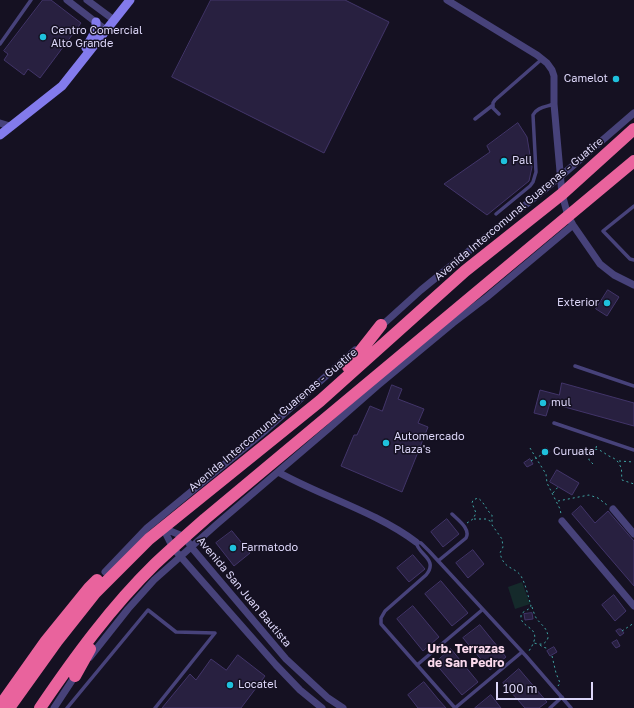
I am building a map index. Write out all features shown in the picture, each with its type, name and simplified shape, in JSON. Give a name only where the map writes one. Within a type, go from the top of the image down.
[{"type":"highway","name":"Avenida Intercomunal Guarenas - Guatire","points":[[9,708],[57,641],[96,593],[150,539],[320,401],[465,271],[562,194],[634,129]]},
{"type":"highway","points":[[40,708],[62,675],[106,619],[155,564],[177,552],[185,537],[571,220],[634,161]]},
{"type":"highway","points":[[554,240],[571,220]]},
{"type":"highway","points":[[320,401],[381,325]]},
{"type":"highway","points":[[0,706],[26,668],[89,588],[105,572],[150,539]]},
{"type":"highway","points":[[75,676],[106,619]]},
{"type":"main road","points":[[0,135],[62,86],[130,0]]},
{"type":"main road","points":[[81,62],[85,50],[96,30],[96,22]]},
{"type":"street","points":[[67,0],[106,30]]},
{"type":"street","points":[[87,0],[114,20]]},
{"type":"street","points":[[447,0],[496,28],[542,59],[552,70],[554,76],[554,104],[562,194],[571,220],[600,264],[614,275],[634,285]]},
{"type":"street","name":"Avenida Intercomunal Guarenas - Guatire","points":[[105,572],[147,528],[266,430],[337,368],[381,325],[421,290],[561,176],[634,113]]},
{"type":"street","points":[[0,123],[10,126]]},
{"type":"street","points":[[54,708],[75,676],[128,609],[177,552],[192,548],[217,524],[377,386],[487,297],[554,240]]},
{"type":"street","points":[[278,472],[358,509],[402,532],[416,542]]},
{"type":"street","points":[[613,509],[634,534]]},
{"type":"street","points":[[562,521],[634,606]]},
{"type":"street","name":"Avenida San Juan Bautista","points":[[163,528],[185,537],[192,548],[286,659],[328,698],[343,708]]},
{"type":"street","name":"Avenida San Juan Bautista","points":[[163,528],[177,552],[276,665],[300,690],[322,708]]},
{"type":"lane","points":[[0,44],[31,0]]},
{"type":"lane","points":[[475,119],[542,59]]},
{"type":"lane","points":[[496,214],[533,182],[536,172],[533,115],[538,109],[554,104]]},
{"type":"lane","points":[[492,105],[498,114]]},
{"type":"lane","points":[[634,206],[603,231],[630,259],[634,260]]},
{"type":"lane","points":[[574,366],[634,386]]},
{"type":"lane","points":[[554,423],[634,450]]},
{"type":"lane","points":[[438,561],[467,537],[468,532],[452,514]]},
{"type":"lane","points":[[416,542],[422,545],[438,561],[526,656],[571,708]]},
{"type":"lane","points":[[416,542],[429,561],[429,571],[389,607],[382,616],[380,622],[382,627],[455,708],[522,652]]},
{"type":"lane","points":[[67,708],[148,610],[176,632],[215,633],[155,708]]},
{"type":"lane","points":[[417,665],[482,610]]},
{"type":"lane","points":[[550,708],[562,697]]},
{"type":"path","points":[[596,449],[597,444]]},
{"type":"path","points":[[530,448],[546,474],[547,483],[560,509],[562,521]]},
{"type":"path","points":[[593,464],[589,460],[589,453],[591,450],[596,449],[603,451],[618,461],[622,470],[622,480],[634,484]]},
{"type":"path","points":[[531,461],[543,454]]},
{"type":"path","points":[[618,461],[634,462]]},
{"type":"path","points":[[553,493],[558,487]]},
{"type":"path","points":[[557,501],[589,495],[598,498],[613,509]]},
{"type":"path","points":[[474,519],[476,513],[472,502],[478,498],[492,515],[493,528],[502,539],[500,553],[503,560],[508,566],[520,574],[535,616],[548,633],[546,642],[540,645]]},
{"type":"path","points":[[463,526],[474,519],[486,519],[492,522]]},
{"type":"path","points":[[526,656],[534,643],[535,637],[534,633],[522,621],[521,618],[523,612],[529,610],[531,606]]},
{"type":"path","points":[[622,630],[634,622]]},
{"type":"path","points":[[534,643],[549,648]]},
{"type":"path","points":[[552,656],[556,673],[560,680],[560,683],[555,689]]},
{"type":"green space","points":[[522,582],[530,604],[515,609],[508,587]]},
{"type":"building","name":"Centro Comercial Alto Grande","points":[[43,0],[51,0],[81,23],[40,78],[28,69],[24,75],[4,60],[8,54],[4,51]]},
{"type":"building","points":[[211,0],[345,0],[389,22],[324,153],[172,77]]},
{"type":"building","name":"Pall","points":[[518,123],[527,137],[532,167],[529,181],[487,215],[444,184],[490,152],[487,146]]},
{"type":"building","name":"Exterior","points":[[608,290],[619,297],[607,316],[596,309]]},
{"type":"building","points":[[562,383],[634,403],[634,426],[550,403],[546,416],[534,413],[540,390],[559,395]]},
{"type":"building","name":"Automercado Plaza's","points":[[392,385],[402,389],[398,399],[424,409],[418,423],[428,427],[402,492],[341,466],[354,435],[357,435],[370,406],[382,411]]},
{"type":"building","name":"Curuata","points":[[547,448],[550,452],[544,456],[541,452]]},
{"type":"building","name":"Curuata","points":[[530,459],[533,464],[527,467],[524,463]]},
{"type":"building","points":[[557,470],[579,483],[572,495],[550,482]]},
{"type":"building","points":[[581,506],[595,523],[608,511],[634,541],[634,586],[572,514]]},
{"type":"building","points":[[447,519],[459,534],[443,547],[431,532]]},
{"type":"building","name":"Farmatodo","points":[[232,531],[250,553],[234,566],[216,543]]},
{"type":"building","points":[[473,550],[484,564],[468,578],[456,563]]},
{"type":"building","points":[[413,555],[425,569],[409,582],[397,568]]},
{"type":"building","points":[[441,581],[468,613],[452,626],[425,594]]},
{"type":"building","points":[[614,595],[626,611],[615,621],[602,605]]},
{"type":"building","points":[[413,606],[439,637],[423,651],[397,619]]},
{"type":"building","points":[[532,613],[533,619],[525,620],[524,614]]},
{"type":"building","points":[[480,625],[506,657],[490,670],[463,638]]},
{"type":"building","points":[[621,629],[624,633],[620,636],[616,631]]},
{"type":"building","points":[[617,640],[620,646],[616,648],[612,643]]},
{"type":"building","points":[[554,647],[557,652],[550,656],[547,651]]},
{"type":"building","points":[[451,649],[478,682],[462,695],[435,663]]},
{"type":"building","name":"Locatel","points":[[238,655],[265,676],[241,708],[162,708],[190,674],[196,680],[211,659],[226,670]]},
{"type":"building","points":[[519,669],[547,702],[539,708],[525,708],[503,683]]},
{"type":"building","points":[[424,682],[446,708],[418,708],[408,695]]},
{"type":"building","points":[[491,695],[501,708],[475,708]]},
{"type":"place","name":"Centro Comercial Alto Grande","points":[[43,37]]},
{"type":"place","name":"Camelot","points":[[616,79]]},
{"type":"place","name":"Pall","points":[[504,161]]},
{"type":"place","name":"Exterior","points":[[607,303]]},
{"type":"place","name":"mul","points":[[543,403]]},
{"type":"place","name":"Automercado Plaza's","points":[[386,443]]},
{"type":"place","name":"Curuata","points":[[545,452]]},
{"type":"place","name":"Farmatodo","points":[[233,548]]},
{"type":"place","name":"Locatel","points":[[230,685]]},
{"type":"district","name":"Urb. Terrazas de San Pedro","points":[[466,656]]}]
